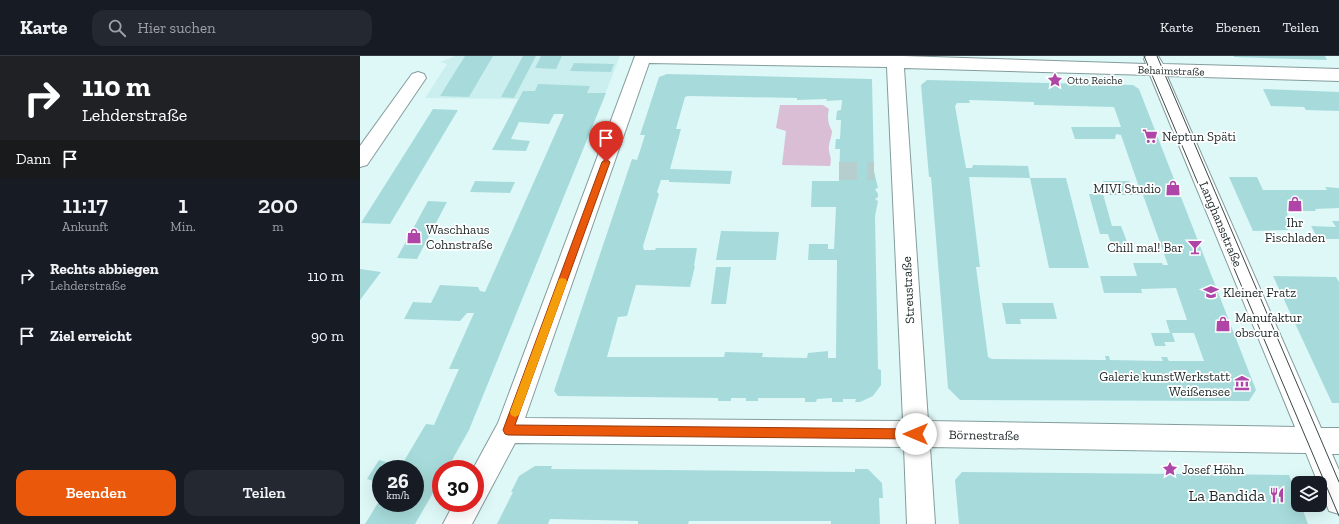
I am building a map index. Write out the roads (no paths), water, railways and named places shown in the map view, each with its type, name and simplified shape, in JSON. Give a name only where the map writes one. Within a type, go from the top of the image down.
[{"type":"street","name":"Behaimstraße","points":[[643,57],[1154,63],[1339,75]]},
{"type":"street","points":[[484,475],[508,430],[643,57]]},
{"type":"street","name":"Streustraße","points":[[895,59],[921,524]]},
{"type":"street","name":"Langhansstraße","points":[[1154,63],[1339,501]]},
{"type":"street","points":[[360,160],[418,78]]},
{"type":"street","name":"Börnestraße","points":[[508,430],[916,434],[1339,441]]},
{"type":"street","points":[[457,524],[464,512]]},
{"type":"tunnel","points":[[839,171],[874,171]]},
{"type":"tram line","points":[[1144,56],[1339,516]]},
{"type":"tram line","points":[[1157,56],[1339,482]]},
{"type":"place","name":"Otto Reiche","points":[[1055,80]]},
{"type":"place","name":"Neptun Späti","points":[[1150,136]]},
{"type":"place","name":"MIVI Studio","points":[[1173,188]]},
{"type":"place","name":"Ihr Fischladen","points":[[1295,204]]},
{"type":"place","name":"Waschhaus Cohnstraße","points":[[414,236]]},
{"type":"place","name":"Chill mal! Bar","points":[[1195,247]]},
{"type":"place","name":"Kleiner Fratz","points":[[1211,292]]},
{"type":"place","name":"Manufaktur obscura","points":[[1223,324]]},
{"type":"place","name":"Galerie kunstWerkstatt Weißensee","points":[[1242,383]]},
{"type":"place","name":"Josef Höhn","points":[[1170,469]]},
{"type":"place","name":"La Bandida","points":[[1277,495]]}]
